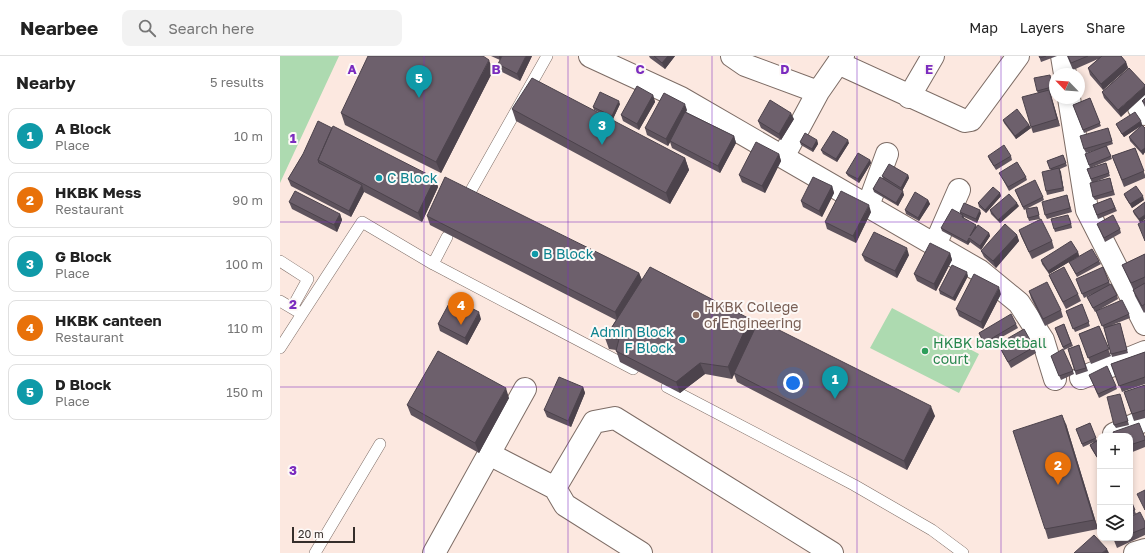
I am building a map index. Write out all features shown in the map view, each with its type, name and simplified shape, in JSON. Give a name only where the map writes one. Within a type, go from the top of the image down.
[{"type":"street","points":[[590,56],[682,98],[980,271],[1019,303],[1043,340],[1055,379]]},
{"type":"street","points":[[732,56],[745,65],[818,92]]},
{"type":"street","points":[[909,96],[933,56]]},
{"type":"street","points":[[783,157],[818,92],[840,59],[909,96],[965,121],[971,120],[1018,56]]},
{"type":"street","points":[[1062,56],[1064,68]]},
{"type":"street","points":[[1145,101],[1139,108],[1145,114]]},
{"type":"street","points":[[1070,104],[1087,210],[1145,324]]},
{"type":"street","points":[[868,206],[887,154]]},
{"type":"street","points":[[936,245],[959,190]]},
{"type":"street","points":[[1081,378],[1145,352]]},
{"type":"street","points":[[434,553],[525,389]]},
{"type":"street","points":[[555,488],[594,422],[615,418],[832,553]]},
{"type":"street","points":[[1116,433],[1145,420]]},
{"type":"street","points":[[489,454],[555,488],[565,505],[641,553]]},
{"type":"street","points":[[1135,553],[1145,550]]},
{"type":"lane","points":[[469,194],[547,56]]},
{"type":"lane","points":[[280,348],[362,222],[433,264],[640,372]]},
{"type":"lane","points":[[433,264],[447,238]]},
{"type":"lane","points":[[280,261],[308,279],[292,308]]},
{"type":"lane","points":[[280,301],[302,314]]},
{"type":"lane","points":[[660,383],[854,485],[932,530],[963,553]]},
{"type":"lane","points":[[315,553],[380,444]]},
{"type":"green space","points":[[280,56],[339,56],[280,183]]},
{"type":"green space","name":"HKBK basketball court","points":[[892,308],[979,354],[959,393],[870,348]]},
{"type":"building","points":[[368,56],[483,56],[489,60],[436,162],[341,113]]},
{"type":"building","points":[[502,56],[526,56],[517,74],[498,64]]},
{"type":"building","points":[[654,56],[668,56],[662,63]]},
{"type":"building","points":[[1068,56],[1088,56],[1071,63]]},
{"type":"building","points":[[1102,56],[1121,56],[1126,62],[1101,84],[1088,68]]},
{"type":"building","points":[[1129,68],[1145,86],[1118,110],[1102,92]]},
{"type":"building","points":[[1049,75],[1049,88],[1037,91],[1034,78]]},
{"type":"building","points":[[532,78],[685,158],[666,193],[512,109]]},
{"type":"building","points":[[637,86],[653,95],[637,124],[621,115]]},
{"type":"building","points":[[1049,90],[1049,104],[1053,104],[1057,119],[1031,127],[1022,97]]},
{"type":"building","points":[[600,92],[619,101],[612,116],[593,107]]},
{"type":"building","points":[[664,93],[685,104],[666,139],[645,128]]},
{"type":"building","points":[[1090,98],[1100,123],[1083,130],[1073,105],[1085,104],[1085,100]]},
{"type":"building","points":[[770,100],[791,113],[779,134],[758,121]]},
{"type":"building","points":[[1017,109],[1029,125],[1015,136],[1003,120]]},
{"type":"building","points":[[685,112],[734,136],[718,166],[670,141]]},
{"type":"building","points":[[1135,112],[1141,121],[1122,134],[1116,124]]},
{"type":"building","points":[[318,121],[332,128],[318,160],[319,163],[362,185],[349,211],[288,179],[303,154]]},
{"type":"building","points":[[1142,125],[1145,128],[1145,148],[1141,151],[1129,137]]},
{"type":"building","name":"C Block","points":[[333,126],[435,178],[418,213],[318,160]]},
{"type":"building","points":[[1108,128],[1112,141],[1084,149],[1080,136]]},
{"type":"building","points":[[833,131],[848,140],[836,159],[821,150]]},
{"type":"building","points":[[805,133],[817,140],[812,149],[800,142]]},
{"type":"building","points":[[756,142],[779,154],[762,186],[739,175]]},
{"type":"building","points":[[1004,145],[1011,156],[994,166],[988,156]]},
{"type":"building","points":[[1106,146],[1111,156],[1089,165],[1085,154]]},
{"type":"building","points":[[1135,148],[1144,171],[1122,180],[1112,156]]},
{"type":"building","points":[[858,153],[870,160],[858,179],[846,173]]},
{"type":"building","points":[[1063,155],[1066,163],[1050,169],[1047,161]]},
{"type":"building","points":[[1017,162],[1026,177],[1008,187],[999,173]]},
{"type":"building","points":[[1106,163],[1109,173],[1091,179],[1087,169]]},
{"type":"building","points":[[889,164],[908,175],[901,188],[882,176]]},
{"type":"building","points":[[1059,168],[1063,188],[1046,191],[1042,172]]},
{"type":"building","name":"B Block","points":[[445,177],[639,273],[615,312],[427,216]]},
{"type":"building","points":[[813,177],[832,186],[819,211],[801,201]]},
{"type":"building","points":[[880,177],[903,191],[896,203],[873,189]]},
{"type":"building","points":[[1110,178],[1113,191],[1093,197],[1090,183]]},
{"type":"building","points":[[1035,180],[1043,197],[1023,207],[1015,190]]},
{"type":"building","points":[[1136,186],[1143,196],[1130,204],[1124,194]]},
{"type":"building","points":[[993,187],[1000,193],[985,210],[978,203]]},
{"type":"building","points":[[295,191],[340,214],[334,225],[289,202]]},
{"type":"building","points":[[841,191],[869,205],[853,236],[825,222]]},
{"type":"building","points":[[915,192],[928,200],[918,218],[905,210]]},
{"type":"building","points":[[1009,194],[1017,203],[998,220],[990,210]]},
{"type":"building","points":[[1067,195],[1070,208],[1045,215],[1042,202]]},
{"type":"building","points":[[1111,198],[1115,208],[1097,215],[1093,205]]},
{"type":"building","points":[[1145,202],[1145,215],[1139,219],[1133,211]]},
{"type":"building","points":[[964,203],[980,210],[976,219],[960,212]]},
{"type":"building","points":[[1037,207],[1039,215],[1028,218],[1026,209]]},
{"type":"building","points":[[952,209],[976,225],[970,236],[978,225],[989,233],[980,246],[969,238],[967,242],[941,228]]},
{"type":"building","points":[[1068,215],[1071,224],[1054,229],[1051,219]]},
{"type":"building","points":[[1113,215],[1120,229],[1104,238],[1097,224]]},
{"type":"building","points":[[1041,219],[1052,241],[1029,252],[1019,230]]},
{"type":"building","points":[[1145,220],[1145,241],[1138,224]]},
{"type":"building","points":[[1005,224],[1017,235],[993,261],[981,251]]},
{"type":"building","points":[[874,232],[907,248],[895,271],[862,255]]},
{"type":"building","points":[[1071,241],[1078,252],[1048,271],[1041,260]]},
{"type":"building","points":[[930,243],[950,253],[934,284],[914,274]]},
{"type":"building","points":[[1092,249],[1099,261],[1076,274],[1069,262]]},
{"type":"building","points":[[1145,254],[1145,277],[1131,283],[1122,265]]},
{"type":"building","points":[[952,265],[967,272],[953,298],[939,290]]},
{"type":"building","name":"Admin Block F Block","points":[[650,267],[750,319],[728,367],[700,363],[676,382],[616,351],[619,339],[605,338]]},
{"type":"building","points":[[1064,267],[1078,294],[1063,302],[1049,275]]},
{"type":"building","points":[[1103,267],[1109,282],[1082,294],[1076,279]]},
{"type":"building","points":[[974,274],[999,287],[981,322],[956,309]]},
{"type":"building","points":[[1047,282],[1061,310],[1043,319],[1029,291]]},
{"type":"building","points":[[1145,283],[1145,304],[1142,306],[1133,290]]},
{"type":"building","points":[[1111,284],[1117,295],[1093,308],[1087,297]]},
{"type":"building","points":[[452,298],[479,312],[465,338],[438,324]]},
{"type":"building","points":[[1122,300],[1129,314],[1102,326],[1096,311]]},
{"type":"building","points":[[1082,304],[1089,322],[1073,329],[1066,311]]},
{"type":"building","points":[[1011,314],[1016,324],[984,343],[979,333]]},
{"type":"building","points":[[759,320],[931,406],[904,461],[734,373]]},
{"type":"building","points":[[1120,323],[1127,350],[1111,354],[1104,328]]},
{"type":"building","points":[[1064,324],[1071,343],[1063,347],[1055,328]]},
{"type":"building","points":[[1099,326],[1109,349],[1088,358],[1079,334]]},
{"type":"building","points":[[1024,329],[1034,347],[1008,362],[998,344]]},
{"type":"building","points":[[1079,345],[1086,368],[1075,371],[1068,349]]},
{"type":"building","points":[[1063,349],[1073,371],[1059,376],[1051,356]]},
{"type":"building","points":[[438,351],[506,388],[475,443],[407,405]]},
{"type":"building","points":[[1145,352],[1145,377],[1119,386],[1111,364]]},
{"type":"building","points":[[1107,366],[1116,386],[1098,394],[1089,375]]},
{"type":"building","points":[[559,377],[583,387],[568,421],[544,410]]},
{"type":"building","points":[[1145,385],[1145,410],[1132,414],[1124,392]]},
{"type":"building","points":[[1120,394],[1128,421],[1114,425],[1107,397]]},
{"type":"building","points":[[1062,415],[1094,520],[1045,529],[1013,431]]},
{"type":"building","points":[[1090,423],[1096,438],[1082,444],[1076,429]]},
{"type":"building","points":[[1139,423],[1145,440],[1133,444],[1133,433],[1113,432]]},
{"type":"building","points":[[1097,441],[1097,457],[1090,445]]},
{"type":"building","points":[[1145,490],[1145,510],[1137,494]]},
{"type":"building","points":[[1140,512],[1145,522],[1145,528],[1133,533],[1133,516]]},
{"type":"building","points":[[1094,535],[1097,538],[1097,541],[1100,541],[1107,549],[1102,553],[1074,553]]},
{"type":"place","name":"D Block","points":[[419,98]]},
{"type":"place","name":"G Block","points":[[602,145]]},
{"type":"place","name":"C Block","points":[[379,178]]},
{"type":"place","name":"B Block","points":[[535,254]]},
{"type":"place","name":"HKBK College of Engineering","points":[[696,315]]},
{"type":"place","name":"HKBK canteen","points":[[461,325]]},
{"type":"place","name":"Admin Block F Block","points":[[682,340]]},
{"type":"place","name":"HKBK basketball court","points":[[925,351]]},
{"type":"place","name":"A Block","points":[[835,399]]},
{"type":"place","name":"HKBK Mess","points":[[1058,485]]}]
